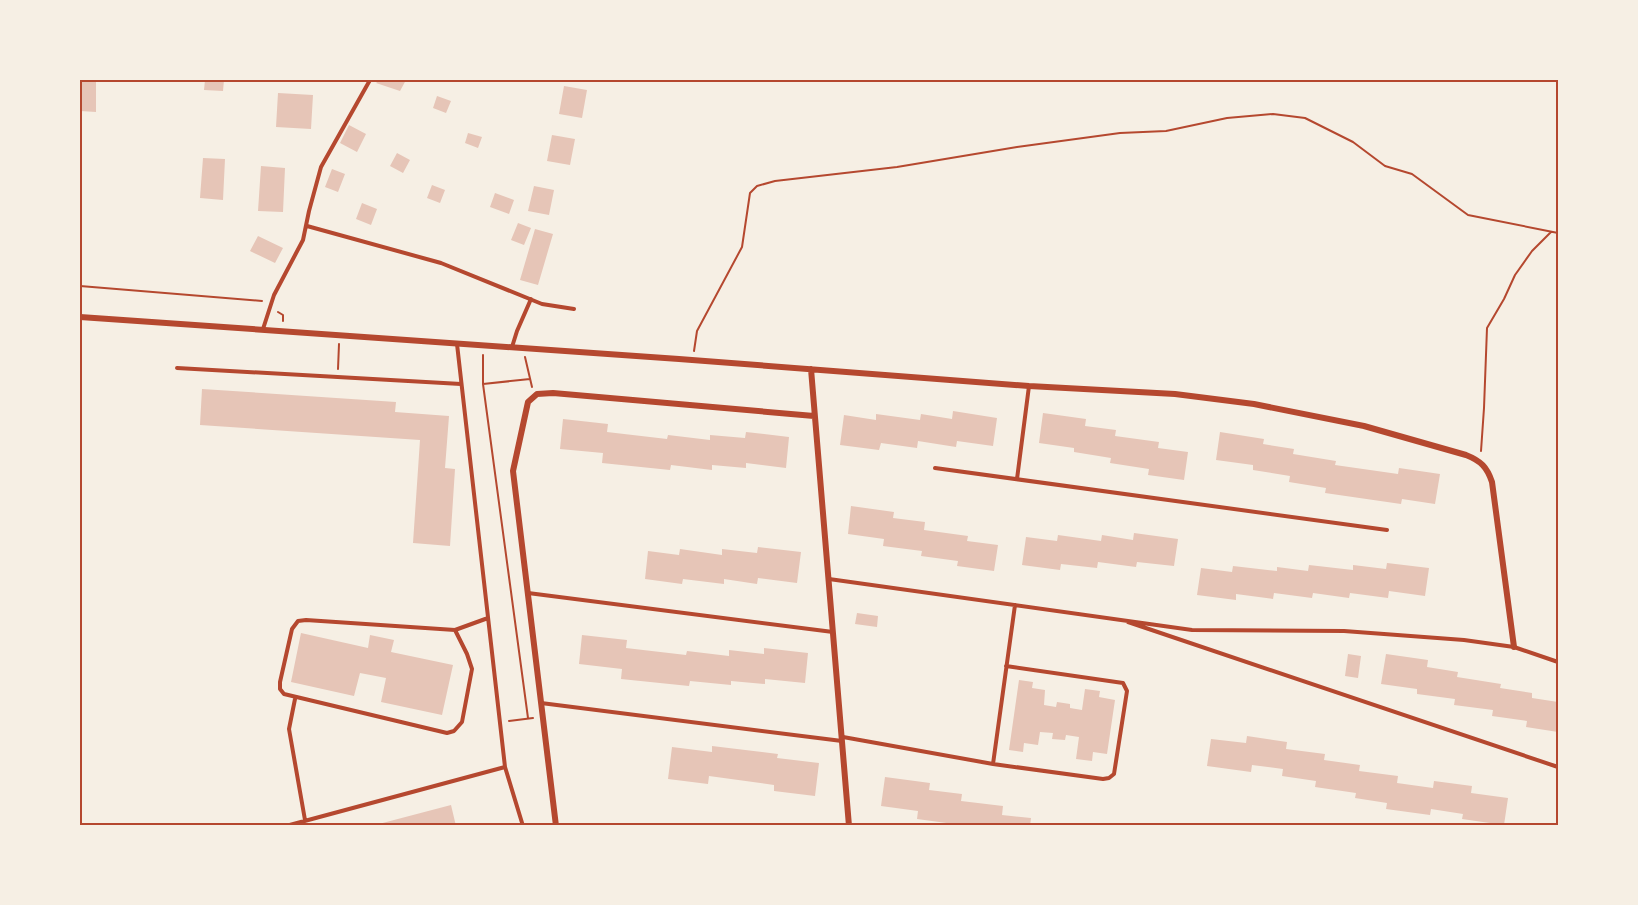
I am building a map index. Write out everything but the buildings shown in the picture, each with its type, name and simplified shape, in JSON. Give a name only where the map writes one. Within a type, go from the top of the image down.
[{"type":"street","points":[[80,317],[1029,386],[1175,394],[1254,404],[1365,426],[1479,460],[1487,469],[1491,482],[1514,647]]},
{"type":"street","points":[[811,369],[849,825]]},
{"type":"street","points":[[556,825],[513,471],[528,402],[533,396],[553,393],[814,416]]},
{"type":"lane","points":[[263,329],[271,302],[303,240],[321,166],[370,80]]},
{"type":"lane","points":[[307,226],[441,263],[542,304],[574,309]]},
{"type":"lane","points":[[512,347],[531,299]]},
{"type":"lane","points":[[457,343],[505,767],[523,825]]},
{"type":"lane","points":[[177,368],[461,384]]},
{"type":"lane","points":[[1017,479],[1029,386]]},
{"type":"lane","points":[[935,468],[1387,530]]},
{"type":"lane","points":[[828,579],[1198,631],[1353,631],[1435,637],[1514,647],[1558,662]]},
{"type":"lane","points":[[528,593],[833,632]]},
{"type":"lane","points":[[993,764],[1015,605]]},
{"type":"lane","points":[[455,630],[470,660],[472,677],[462,722],[454,731],[447,733],[295,699],[284,694],[280,689],[292,628],[298,621],[455,630],[488,618]]},
{"type":"lane","points":[[1119,619],[1558,767]]},
{"type":"lane","points":[[541,703],[843,739],[993,764],[1103,779],[1114,774],[1125,702],[1126,691],[1123,683],[1006,666]]},
{"type":"lane","points":[[295,699],[289,729],[305,820]]},
{"type":"lane","points":[[286,825],[505,767]]},
{"type":"path","points":[[693,360],[697,331],[742,247],[750,193],[757,186],[775,181],[897,167],[1120,133],[1166,131],[1227,118],[1273,114],[1305,118],[1353,142],[1384,166],[1412,174],[1468,215],[1558,233]]},
{"type":"path","points":[[1479,460],[1483,441],[1487,328],[1504,300],[1515,275],[1532,250],[1551,232]]},
{"type":"path","points":[[80,286],[271,302]]},
{"type":"path","points":[[338,378],[339,344]]},
{"type":"path","points":[[483,345],[483,384],[528,718]]},
{"type":"path","points":[[483,384],[530,379],[523,348]]},
{"type":"path","points":[[500,722],[543,716]]}]
